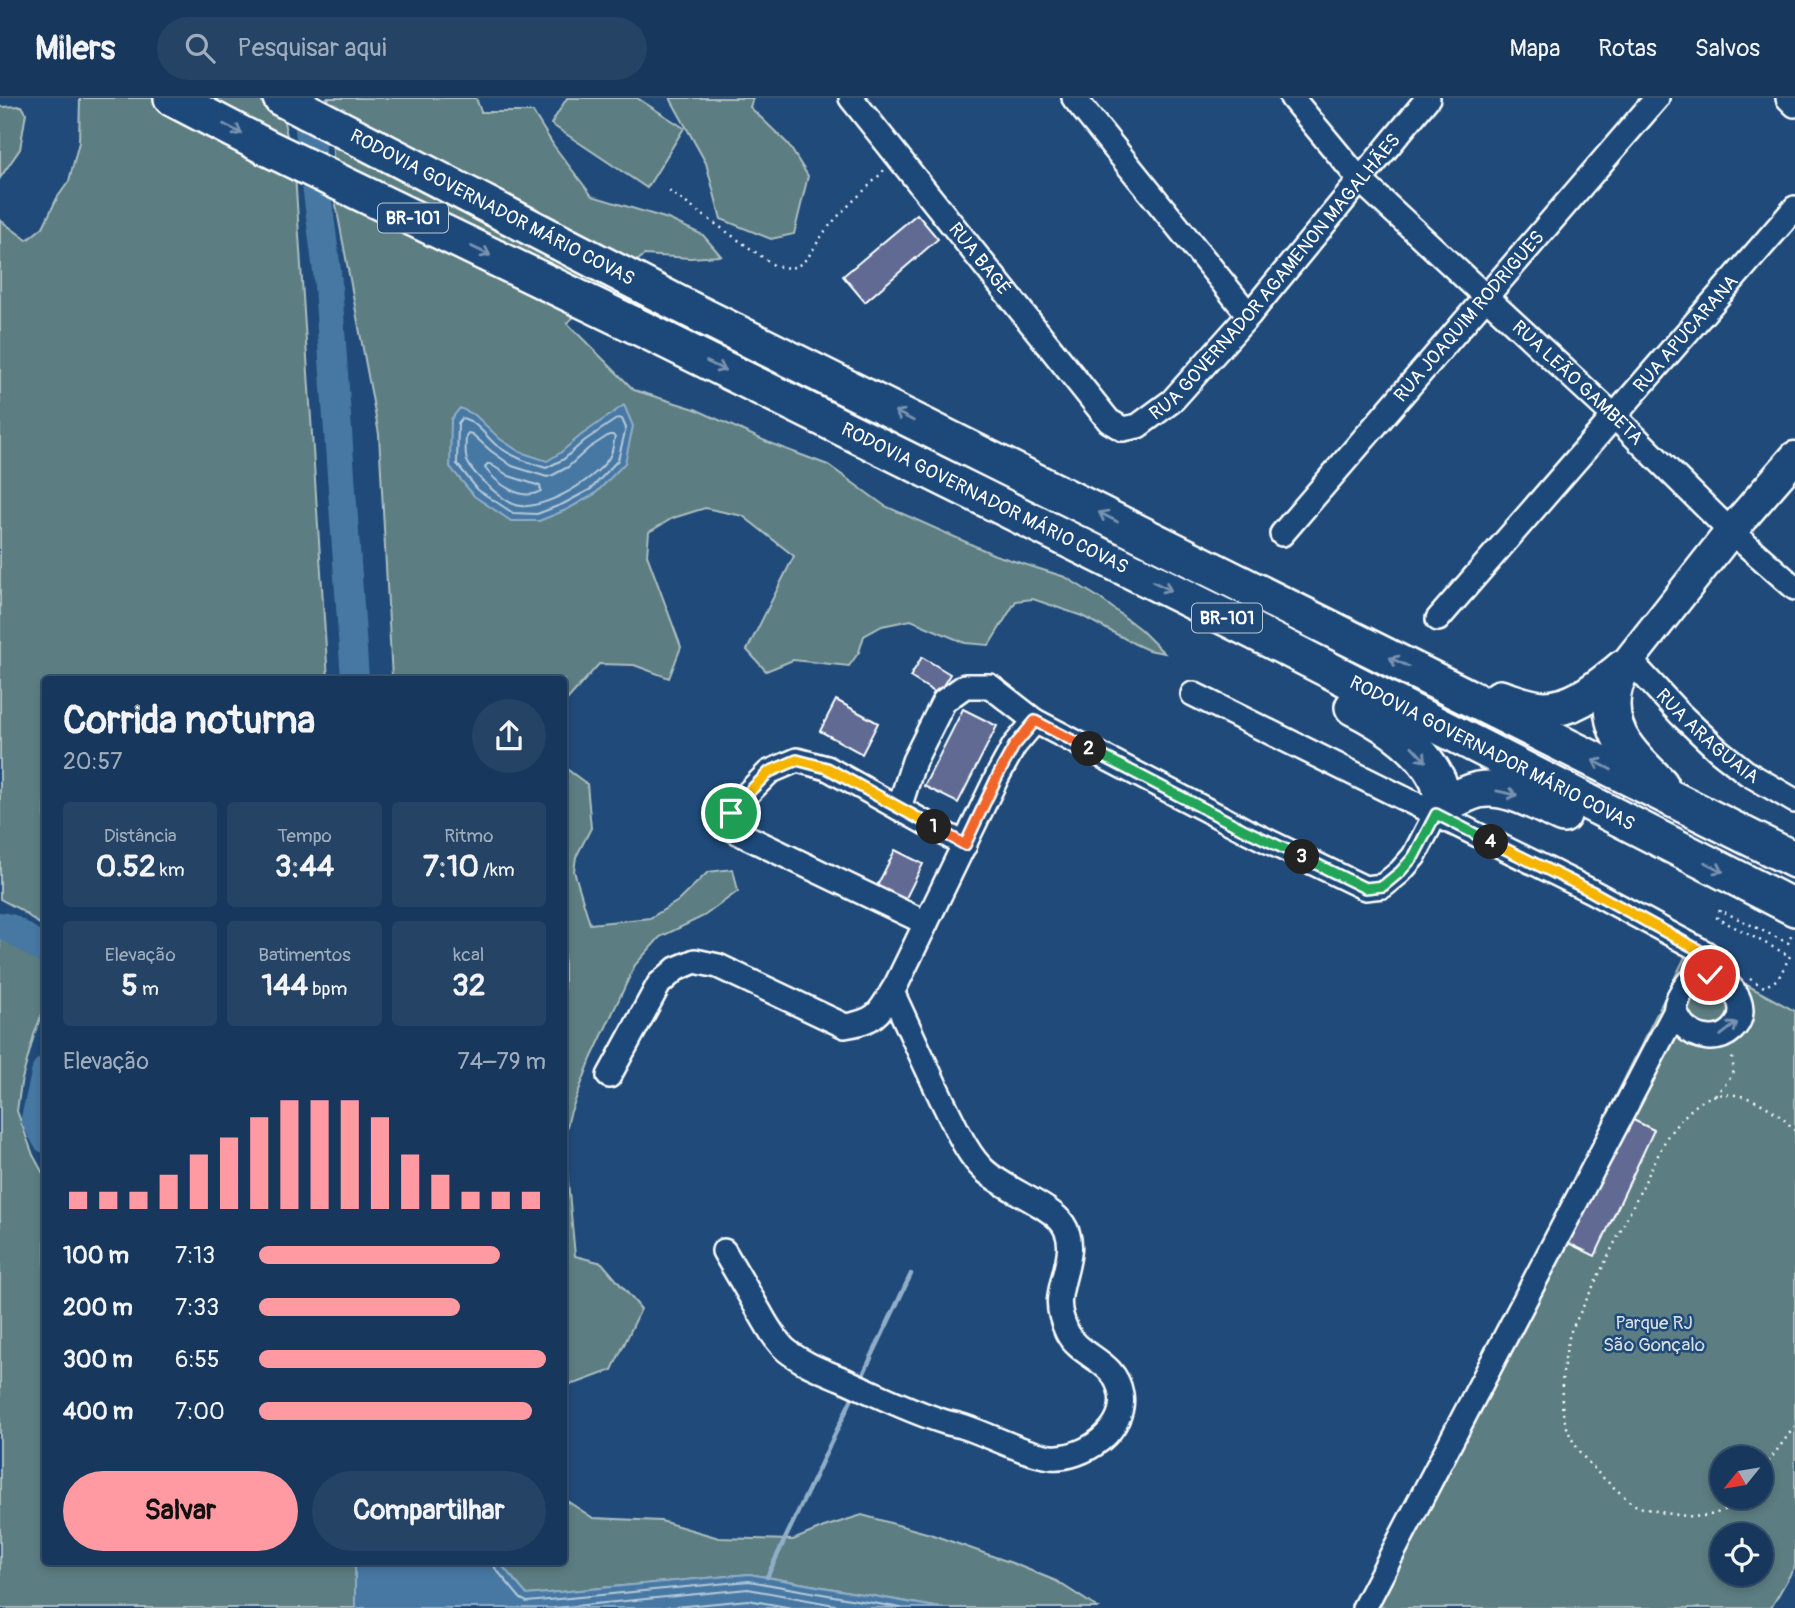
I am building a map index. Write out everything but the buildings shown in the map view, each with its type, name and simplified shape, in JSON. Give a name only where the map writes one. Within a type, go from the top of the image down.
[{"type":"highway","name":"RODOVIA GOVERNADOR MÁRIO COVAS","points":[[172,98],[266,147],[655,335],[1253,631],[1795,908]]},
{"type":"highway","name":"RODOVIA GOVERNADOR MÁRIO COVAS","points":[[281,98],[679,304],[1795,860]]},
{"type":"highway","points":[[1253,631],[1256,650],[1273,667],[1369,715],[1403,737],[1427,763],[1438,781],[1439,810],[1466,794],[1491,789],[1515,794],[1622,842],[1663,842]]},
{"type":"highway","points":[[1444,685],[1542,709],[1566,706],[1590,695],[1627,663]]},
{"type":"highway","points":[[1627,663],[1619,674],[1612,695],[1612,715],[1617,733],[1627,750],[1683,806]]},
{"type":"main road","points":[[1627,663],[1731,531],[1795,457]]},
{"type":"street","name":"RUA BAGÉ","points":[[851,98],[1109,421]]},
{"type":"street","points":[[1074,98],[1249,315]]},
{"type":"street","name":"RUA LEÃO GAMBETA","points":[[1292,98],[1360,180],[1614,416],[1731,531],[1795,588]]},
{"type":"street","name":"RUA GOVERNADOR AGAMENON MAGALHÃES","points":[[1109,421],[1123,429],[1138,426],[1172,401],[1249,315],[1428,98]]},
{"type":"street","name":"RUA JOAQUIM RODRIGUES","points":[[1282,534],[1657,98]]},
{"type":"street","points":[[1788,98],[1795,105]]},
{"type":"street","name":"RUA APUCARANA","points":[[1438,619],[1795,208]]},
{"type":"street","name":"RUA ARAGUAIA","points":[[1627,663],[1639,670],[1718,750],[1747,773],[1795,801]]},
{"type":"street","points":[[899,808],[914,761],[944,701],[965,686],[990,686],[1035,721],[1243,829],[1365,888],[1383,886],[1400,872],[1414,856],[1439,810]]},
{"type":"street","points":[[1193,694],[1439,810],[1710,957],[1680,993],[1675,1012],[1364,1608]]},
{"type":"street","points":[[609,1076],[659,984],[676,969],[695,961],[718,966],[845,1026],[865,1023],[880,1011],[892,992],[997,777],[1014,746],[1035,721]]},
{"type":"street","points":[[926,923],[736,831],[731,821],[731,813],[769,772],[797,760],[827,768],[965,845]]},
{"type":"street","points":[[1675,1012],[1682,1025],[1691,1032],[1712,1039],[1730,1032],[1737,1024],[1742,1013],[1740,998],[1734,990],[1710,975],[1701,974],[1692,979]]},
{"type":"street","points":[[724,1251],[774,1336],[785,1349],[802,1361],[945,1423],[965,1427],[1010,1446],[1052,1457],[1077,1454],[1098,1443],[1112,1427],[1121,1409],[1121,1394],[1114,1376],[1103,1363],[1079,1346],[1067,1333],[1061,1313],[1059,1298],[1070,1253],[1069,1238],[1062,1223],[1047,1210],[1002,1184],[983,1169],[963,1142],[892,992]]},
{"type":"path","points":[[669,191],[775,266],[790,268],[807,258],[838,215],[873,183],[897,156]]},
{"type":"path","points":[[1710,957],[1764,987],[1778,979],[1790,957],[1717,918],[1720,910],[1788,943],[1795,928]]},
{"type":"path","points":[[1721,1036],[1731,1053],[1733,1075],[1715,1095],[1681,1118],[1667,1137],[1570,1334],[1563,1374],[1563,1399],[1565,1424],[1590,1466],[1635,1505],[1689,1518],[1726,1509]]},
{"type":"path","points":[[1715,1095],[1735,1095],[1755,1101],[1776,1113],[1795,1130]]},
{"type":"path","points":[[1773,1456],[1795,1426]]},
{"type":"green space","points":[[80,98],[279,98],[295,174],[328,676],[42,676],[42,926],[0,899],[0,220],[27,240],[43,227],[69,181],[79,142]]},
{"type":"green space","points":[[327,98],[476,98],[481,112],[533,112],[554,146],[592,196],[668,219],[703,235],[721,256],[690,258],[644,255],[567,323],[634,390],[695,409],[772,444],[828,465],[885,506],[995,555],[1065,577],[1101,599],[1141,630],[1164,653],[1148,650],[1082,616],[1033,599],[1016,601],[989,645],[965,643],[911,620],[882,626],[864,636],[859,652],[849,666],[793,660],[766,671],[747,650],[794,556],[743,516],[705,508],[673,518],[649,532],[647,555],[681,647],[669,678],[634,665],[599,664],[567,700],[567,676],[392,676],[379,434],[336,205],[330,103]]},
{"type":"green space","points":[[567,98],[637,98],[684,128],[647,188],[551,124]]},
{"type":"green space","points":[[670,98],[753,98],[750,107],[788,144],[808,176],[794,234],[771,239],[721,219],[706,163]]},
{"type":"green space","points":[[22,106],[26,113],[20,149],[0,178],[0,107]]},
{"type":"green space","points":[[567,769],[587,784],[591,828],[576,857],[574,871],[590,924],[650,918],[678,901],[708,872],[733,869],[738,891],[704,916],[660,937],[635,965],[591,1059],[567,1126]]},
{"type":"green space","points":[[0,934],[42,957],[42,1013],[21,1083],[17,1111],[42,1172],[42,1565],[355,1565],[355,1608],[0,1608]]},
{"type":"green space","name":"Parque RJ São Gonçalo","points":[[1687,953],[1795,1011],[1795,1566],[1771,1608],[1387,1608],[1365,1601]]},
{"type":"green space","points":[[567,1171],[575,1256],[602,1263],[641,1309],[612,1370],[567,1385]]},
{"type":"green space","points":[[567,1501],[593,1518],[661,1521],[719,1538],[793,1540],[862,1515],[930,1534],[1012,1563],[1056,1581],[1098,1608],[941,1608],[749,1574],[527,1595],[501,1565],[567,1565]]},
{"type":"water","points":[[624,405],[633,426],[625,463],[595,494],[539,521],[511,521],[474,496],[450,467],[451,419],[460,408],[475,415],[500,439],[520,452],[547,461]]},
{"type":"water","points":[[355,1565],[501,1565],[527,1595],[749,1574],[941,1608],[355,1608]]},
{"type":"waterway","points":[[305,98],[327,271],[355,676]]},
{"type":"waterway","points":[[0,926],[10,928],[42,948]]},
{"type":"waterway","points":[[42,1088],[35,1119],[42,1132]]},
{"type":"waterway","points":[[860,1381],[911,1274]]},
{"type":"waterway","points":[[767,1577],[855,1392]]},
{"type":"route","points":[[731,813],[769,772],[797,760],[827,768],[965,845],[1014,746],[1035,721],[1243,829],[1365,888],[1383,886],[1400,872],[1414,856],[1436,814],[1591,891],[1704,953],[1692,979],[1701,974],[1710,975]]}]
